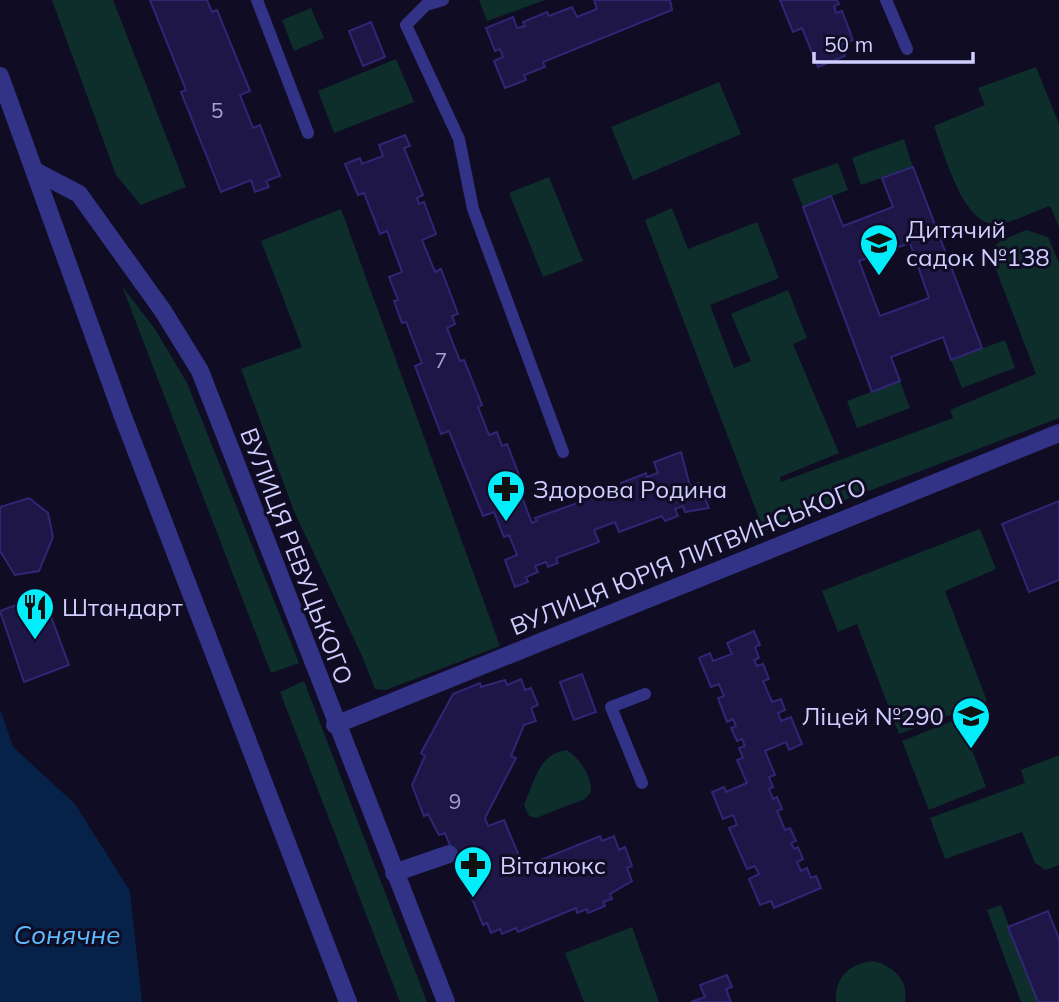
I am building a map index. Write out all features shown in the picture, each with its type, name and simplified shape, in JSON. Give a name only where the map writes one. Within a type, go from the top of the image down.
[{"type":"street","points":[[0,76],[37,172],[122,414],[348,1002]]},
{"type":"street","name":"ВУЛИЦЯ РЕВУЦЬКОГО","points":[[37,172],[79,194],[163,311],[200,372],[335,725],[446,1002]]},
{"type":"street","name":"ВУЛИЦЯ ЮРІЯ ЛИТВИНСЬКОГО","points":[[335,725],[1059,433]]},
{"type":"street","points":[[394,873],[449,854]]},
{"type":"lane","points":[[257,0],[308,133]]},
{"type":"lane","points":[[443,0],[426,5],[406,24],[458,139],[473,209],[563,452]]},
{"type":"lane","points":[[886,0],[907,49]]},
{"type":"lane","points":[[642,783],[611,707],[645,694]]},
{"type":"green space","points":[[52,0],[113,0],[186,187],[141,205],[116,175]]},
{"type":"green space","points":[[479,0],[545,0],[487,21]]},
{"type":"green space","points":[[311,8],[324,38],[294,51],[282,20]]},
{"type":"green space","points":[[396,59],[414,102],[334,133],[318,91]]},
{"type":"green space","points":[[1036,67],[1059,124],[1059,227],[1050,206],[1004,223],[986,222],[965,202],[949,169],[934,126],[985,105],[978,88]]},
{"type":"green space","points":[[719,82],[741,134],[633,180],[611,127]]},
{"type":"green space","points":[[904,139],[913,167],[861,185],[852,158]]},
{"type":"green space","points":[[838,163],[848,190],[803,207],[792,179]]},
{"type":"green space","points":[[549,177],[583,261],[543,277],[509,193]]},
{"type":"green space","points":[[672,208],[688,249],[757,222],[779,278],[710,305],[734,368],[751,361],[731,314],[788,290],[807,338],[793,344],[839,453],[780,477],[781,482],[953,418],[950,410],[1036,374],[992,259],[992,249],[1000,241],[1026,230],[1048,237],[1059,263],[1059,418],[764,531],[645,220]]},
{"type":"green space","points":[[341,209],[500,646],[386,690],[375,689],[294,511],[241,369],[302,347],[261,241]]},
{"type":"green space","points":[[122,286],[155,329],[187,383],[299,663],[271,673]]},
{"type":"green space","points":[[1005,340],[1015,368],[962,388],[951,360]]},
{"type":"green space","points":[[900,381],[910,408],[857,428],[847,401]]},
{"type":"green space","points":[[980,529],[996,569],[945,591],[987,701],[899,734],[857,624],[838,632],[822,591]]},
{"type":"green space","points":[[304,681],[427,1002],[400,1002],[280,692]]},
{"type":"green space","points":[[960,718],[986,787],[929,810],[902,741]]},
{"type":"green space","points":[[567,750],[584,768],[590,780],[591,792],[585,799],[536,818],[529,816],[524,805],[539,770],[550,757]]},
{"type":"green space","points":[[1059,755],[1059,865],[1046,870],[1035,863],[1022,832],[945,859],[930,818],[1025,783],[1021,770]]},
{"type":"green space","points":[[1001,905],[1038,1002],[1021,1002],[987,910]]},
{"type":"green space","points":[[632,927],[659,1002],[584,1002],[565,953]]},
{"type":"green space","points":[[874,961],[898,975],[905,987],[905,1002],[836,1002],[838,985],[845,973],[865,962]]},
{"type":"water","name":"Сонячне","points":[[0,709],[13,747],[75,804],[130,891],[142,1002],[0,1002]]},
{"type":"building","points":[[150,0],[207,0],[212,12],[217,10],[250,91],[240,95],[253,128],[260,125],[280,176],[266,181],[269,187],[255,192],[251,180],[221,192],[181,92],[186,90]]},
{"type":"building","points":[[594,0],[670,0],[672,10],[543,62],[545,67],[524,75],[526,80],[505,88],[494,61],[503,57],[500,49],[495,51],[486,28],[513,17],[517,28],[525,26],[523,22],[547,12],[549,16],[572,7],[577,17],[597,9]]},
{"type":"building","points":[[780,0],[837,0],[839,4],[834,6],[836,13],[842,11],[853,40],[841,45],[845,56],[818,67],[802,28],[793,32]]},
{"type":"building","points":[[371,22],[385,57],[363,66],[349,31]]},
{"type":"building","points":[[405,135],[410,146],[404,148],[423,195],[417,198],[419,204],[424,202],[436,234],[422,240],[435,272],[441,269],[458,314],[452,316],[455,324],[447,328],[460,361],[464,360],[482,405],[478,407],[489,435],[497,432],[502,446],[507,444],[523,485],[518,487],[532,523],[537,521],[535,518],[623,487],[621,483],[646,473],[647,477],[658,473],[654,462],[681,452],[690,486],[699,483],[709,508],[685,512],[683,506],[675,509],[678,516],[665,521],[662,516],[619,532],[615,522],[594,530],[599,542],[556,558],[558,563],[548,567],[546,562],[535,566],[538,572],[526,577],[528,582],[515,587],[505,560],[517,555],[509,535],[504,537],[494,512],[483,516],[449,431],[441,434],[415,366],[422,363],[406,322],[402,323],[394,301],[398,300],[389,277],[402,272],[387,231],[380,234],[364,193],[358,195],[345,164],[360,158],[362,164],[383,156],[379,145]]},
{"type":"building","points":[[913,167],[982,348],[951,360],[943,337],[891,357],[900,381],[872,392],[803,207],[831,196],[843,226],[893,207],[882,178]],"holes":[[[910,243],[929,298],[880,316],[859,261]]]},
{"type":"building","points":[[29,498],[48,513],[53,537],[39,571],[15,575],[0,551],[0,507]]},
{"type":"building","points":[[1059,501],[1059,580],[1029,592],[1002,524]]},
{"type":"building","name":"Штандарт","points":[[43,595],[69,665],[24,682],[0,611]]},
{"type":"building","points":[[754,631],[760,645],[755,647],[759,658],[754,660],[757,666],[763,664],[769,679],[763,681],[772,702],[781,699],[785,710],[778,713],[781,721],[791,717],[802,744],[789,750],[786,742],[765,751],[775,775],[769,777],[773,787],[769,789],[773,799],[777,797],[782,809],[777,811],[785,830],[790,828],[796,841],[791,843],[794,849],[798,847],[803,859],[797,862],[801,871],[807,868],[811,878],[816,876],[821,888],[774,908],[771,901],[760,905],[749,879],[759,874],[755,866],[747,869],[729,828],[737,825],[733,815],[723,819],[712,792],[724,787],[726,792],[747,783],[737,760],[743,758],[739,748],[745,746],[742,739],[737,741],[731,728],[736,726],[733,719],[727,722],[718,698],[724,696],[719,684],[711,687],[699,658],[710,653],[713,661],[732,654],[727,643]]},
{"type":"building","points":[[582,674],[596,712],[574,720],[560,682]]},
{"type":"building","points":[[521,679],[525,690],[531,688],[538,705],[531,708],[536,721],[524,725],[511,756],[516,758],[485,818],[488,826],[504,820],[526,873],[541,868],[538,861],[600,836],[602,841],[614,836],[619,850],[625,847],[632,866],[627,868],[632,881],[610,894],[612,899],[603,902],[605,906],[588,913],[587,909],[577,913],[576,908],[518,932],[516,928],[502,934],[500,929],[491,933],[487,923],[483,925],[445,833],[439,835],[428,814],[424,816],[412,785],[425,756],[421,753],[453,694],[480,683],[481,687],[505,680],[507,685]]},
{"type":"building","points":[[1048,911],[1059,939],[1059,1002],[1038,1002],[1008,927]]},
{"type":"building","points":[[727,975],[732,987],[726,989],[731,1002],[691,1002],[705,997],[700,985]]},
{"type":"place","name":"Дитячий садок №138","points":[[879,277]]},
{"type":"place","name":"Здорова Родина","points":[[506,523]]},
{"type":"place","name":"Штандарт","points":[[35,641]]},
{"type":"place","name":"Ліцей №290","points":[[971,750]]},
{"type":"place","name":"Віталюкс","points":[[473,899]]}]
